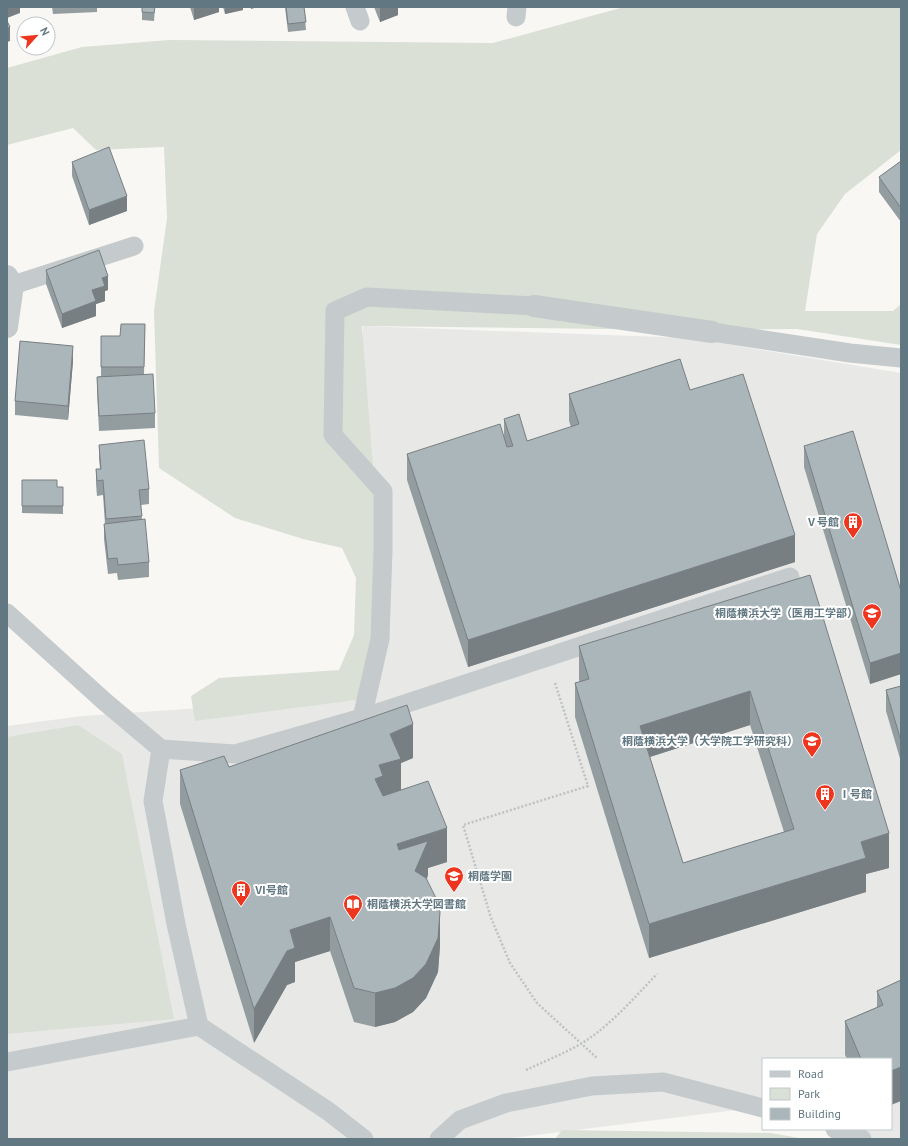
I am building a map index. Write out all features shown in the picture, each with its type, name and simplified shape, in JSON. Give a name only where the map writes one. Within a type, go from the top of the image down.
[{"type":"street","points":[[7,327],[10,281]]},
{"type":"street","points":[[534,306],[712,332]]},
{"type":"lane","points":[[10,281],[134,246]]},
{"type":"lane","points":[[362,718],[380,639],[383,491],[333,435],[335,311],[367,297],[534,306]]},
{"type":"lane","points":[[712,332],[850,353],[901,358]]},
{"type":"lane","points":[[7,612],[104,701],[161,749],[235,754],[362,718],[790,577]]},
{"type":"lane","points":[[161,749],[153,801],[176,924],[199,1026],[328,1111],[364,1139]]},
{"type":"lane","points":[[7,1062],[199,1026]]},
{"type":"lane","points":[[439,1139],[460,1120],[515,1102],[592,1086],[663,1082],[762,1108]]},
{"type":"lane","points":[[838,1130],[862,1139]]},
{"type":"path","points":[[546,657],[588,786],[463,825],[491,918],[510,963],[537,1003],[625,1084]]},
{"type":"path","points":[[515,1102],[508,1078],[589,1038],[610,1022],[658,974]]},
{"type":"shaded area","name":"桐蔭学園","points":[[363,326],[690,338],[901,373],[901,1139],[876,1139],[836,1130],[892,1130],[892,1058],[762,1058],[762,1114],[744,1109],[504,1139],[7,1139],[7,726],[82,716],[363,697]]},
{"type":"green space","points":[[624,7],[901,7],[901,150],[845,194],[817,234],[805,311],[893,311],[901,304],[901,345],[797,329],[686,330],[362,326],[387,646],[372,698],[195,721],[191,696],[219,678],[339,670],[354,635],[356,578],[342,548],[303,539],[235,518],[159,468],[154,311],[167,218],[164,147],[96,150],[73,128],[7,145],[7,68],[50,56],[56,56],[56,54],[82,47],[169,40],[493,43]]},
{"type":"green space","points":[[78,725],[122,754],[174,1019],[7,1034],[7,737]]},
{"type":"green space","points":[[562,1130],[771,1133],[805,1139],[555,1139]]},
{"type":"building","points":[[142,7],[155,7],[154,13],[142,12]]},
{"type":"building","points":[[286,7],[304,7],[306,22],[288,24]]},
{"type":"building","points":[[7,21],[10,27],[7,28]]},
{"type":"building","points":[[109,147],[127,196],[89,210],[72,162]]},
{"type":"building","points":[[901,161],[901,208],[879,177]]},
{"type":"building","points":[[99,250],[108,276],[102,278],[105,286],[92,290],[96,301],[62,314],[46,270]]},
{"type":"building","points":[[121,324],[145,324],[144,367],[101,367],[101,336],[120,336]]},
{"type":"building","points":[[20,341],[73,346],[68,406],[15,401]]},
{"type":"building","points":[[680,359],[690,390],[743,374],[795,535],[468,640],[407,454],[500,424],[507,447],[513,446],[504,419],[519,414],[527,441],[579,424],[569,394]]},
{"type":"building","points":[[153,374],[155,413],[99,416],[97,377]]},
{"type":"building","name":"Ⅴ号館","points":[[853,431],[901,591],[901,653],[870,663],[804,446]]},
{"type":"building","points":[[144,440],[149,489],[139,490],[142,516],[106,519],[103,480],[97,481],[96,469],[101,469],[99,445]]},
{"type":"building","points":[[22,480],[57,480],[57,487],[63,487],[63,506],[22,506]]},
{"type":"building","points":[[145,519],[149,562],[118,565],[117,558],[108,559],[104,524]]},
{"type":"building","name":"Ⅰ号館","points":[[810,575],[889,833],[861,842],[866,858],[649,924],[575,683],[589,679],[579,646]],"holes":[[[750,691],[794,829],[683,863],[640,726]]]},
{"type":"building","points":[[901,686],[901,741],[886,690]]},
{"type":"building","points":[[407,705],[413,724],[390,734],[401,759],[379,765],[383,776],[375,779],[383,796],[428,781],[447,828],[397,844],[399,850],[428,841],[415,871],[426,878],[435,896],[440,912],[438,938],[426,964],[413,978],[395,988],[375,993],[354,988],[330,917],[290,930],[295,948],[287,951],[254,1009],[180,770],[224,756],[229,767]]},
{"type":"building","points":[[901,980],[901,1067],[892,1071],[892,1058],[861,1058],[845,1021],[883,1005],[877,991]]},
{"type":"place","name":"Ⅴ号館","points":[[853,539]]},
{"type":"place","name":"桐蔭横浜大学（医用工学部）","points":[[872,630]]},
{"type":"place","name":"桐蔭横浜大学（大学院工学研究科）","points":[[812,758]]},
{"type":"place","name":"Ⅰ号館","points":[[825,811]]},
{"type":"place","name":"桐蔭学園","points":[[454,893]]},
{"type":"place","name":"Ⅵ号館","points":[[241,907]]},
{"type":"place","name":"桐蔭横浜大学図書館","points":[[353,921]]}]
